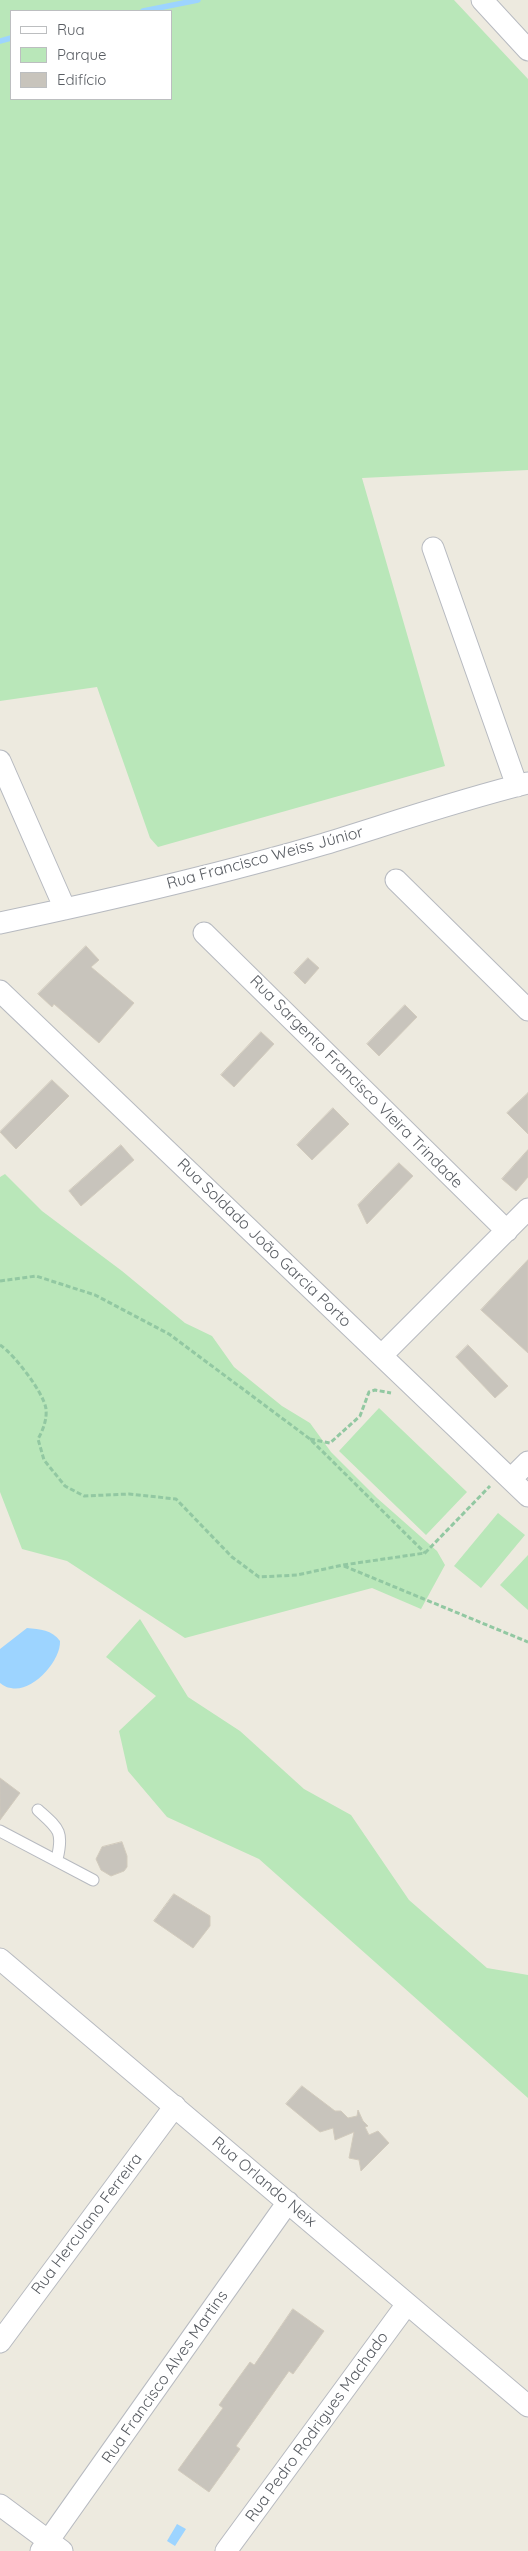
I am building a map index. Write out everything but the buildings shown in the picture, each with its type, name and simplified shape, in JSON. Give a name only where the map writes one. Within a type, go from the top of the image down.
[{"type":"street","points":[[482,0],[528,50]]},
{"type":"street","points":[[433,548],[522,784]]},
{"type":"street","points":[[0,761],[65,909]]},
{"type":"street","name":"Rua Francisco Weiss Júnior","points":[[0,923],[127,896],[323,844],[466,798],[522,784]]},
{"type":"street","points":[[396,880],[528,1010]]},
{"type":"street","name":"Rua Sargento Francisco Vieira Trindade","points":[[204,933],[507,1231]]},
{"type":"street","name":"Rua Soldado João Garcia Porto","points":[[0,991],[528,1496]]},
{"type":"street","points":[[382,1355],[528,1209]]},
{"type":"street","points":[[508,1476],[528,1462]]},
{"type":"street","name":"Rua Orlando Neix","points":[[0,1959],[528,2406]]},
{"type":"street","name":"Rua Herculano Ferreira","points":[[0,2342],[175,2106]]},
{"type":"street","name":"Rua Francisco Alves Martins","points":[[51,2548],[288,2202]]},
{"type":"street","name":"Rua Pedro Rodrigues Machado","points":[[226,2551],[407,2304]]},
{"type":"street","points":[[0,2505],[51,2548]]},
{"type":"lane","points":[[38,1810],[58,1828],[61,1842],[57,1859]]},
{"type":"lane","points":[[0,1831],[57,1859],[93,1880]]},
{"type":"path","points":[[0,1281],[36,1276],[95,1295],[169,1334],[310,1439],[425,1553]]},
{"type":"path","points":[[0,1345],[23,1366],[46,1408],[45,1427],[38,1439],[44,1460],[65,1486],[84,1496],[129,1494],[176,1499],[232,1557],[259,1577],[297,1575],[344,1565],[425,1553],[508,1476]]},
{"type":"path","points":[[310,1439],[330,1443],[360,1416],[369,1392],[375,1390],[392,1394]]},
{"type":"path","points":[[344,1565],[528,1642]]},
{"type":"green space","points":[[0,0],[454,0],[528,79],[528,470],[362,478],[445,766],[158,847],[150,838],[97,687],[0,701]]},
{"type":"green space","points":[[5,1174],[42,1211],[122,1271],[185,1323],[212,1336],[234,1367],[282,1406],[310,1423],[331,1452],[377,1498],[437,1551],[445,1565],[421,1609],[372,1588],[185,1638],[67,1561],[22,1549],[0,1492],[0,1177]]},
{"type":"green space","points":[[379,1408],[467,1492],[426,1535],[339,1451]]},
{"type":"green space","points":[[498,1513],[525,1535],[481,1588],[454,1566]]},
{"type":"green space","points":[[528,1555],[528,1610],[500,1585]]},
{"type":"green space","points":[[140,1619],[188,1697],[240,1731],[304,1789],[351,1815],[409,1900],[487,1968],[528,1975],[528,2098],[259,1859],[167,1817],[128,1771],[119,1731],[156,1696],[106,1657]]},
{"type":"water","points":[[27,1628],[53,1634],[60,1641],[59,1649],[50,1666],[36,1681],[28,1686],[8,1688],[0,1683],[0,1649]]},
{"type":"water","points":[[177,2524],[186,2529],[175,2546],[167,2541]]},
{"type":"waterway","points":[[148,10],[198,0]]},
{"type":"waterway","points":[[0,41],[10,38]]}]
